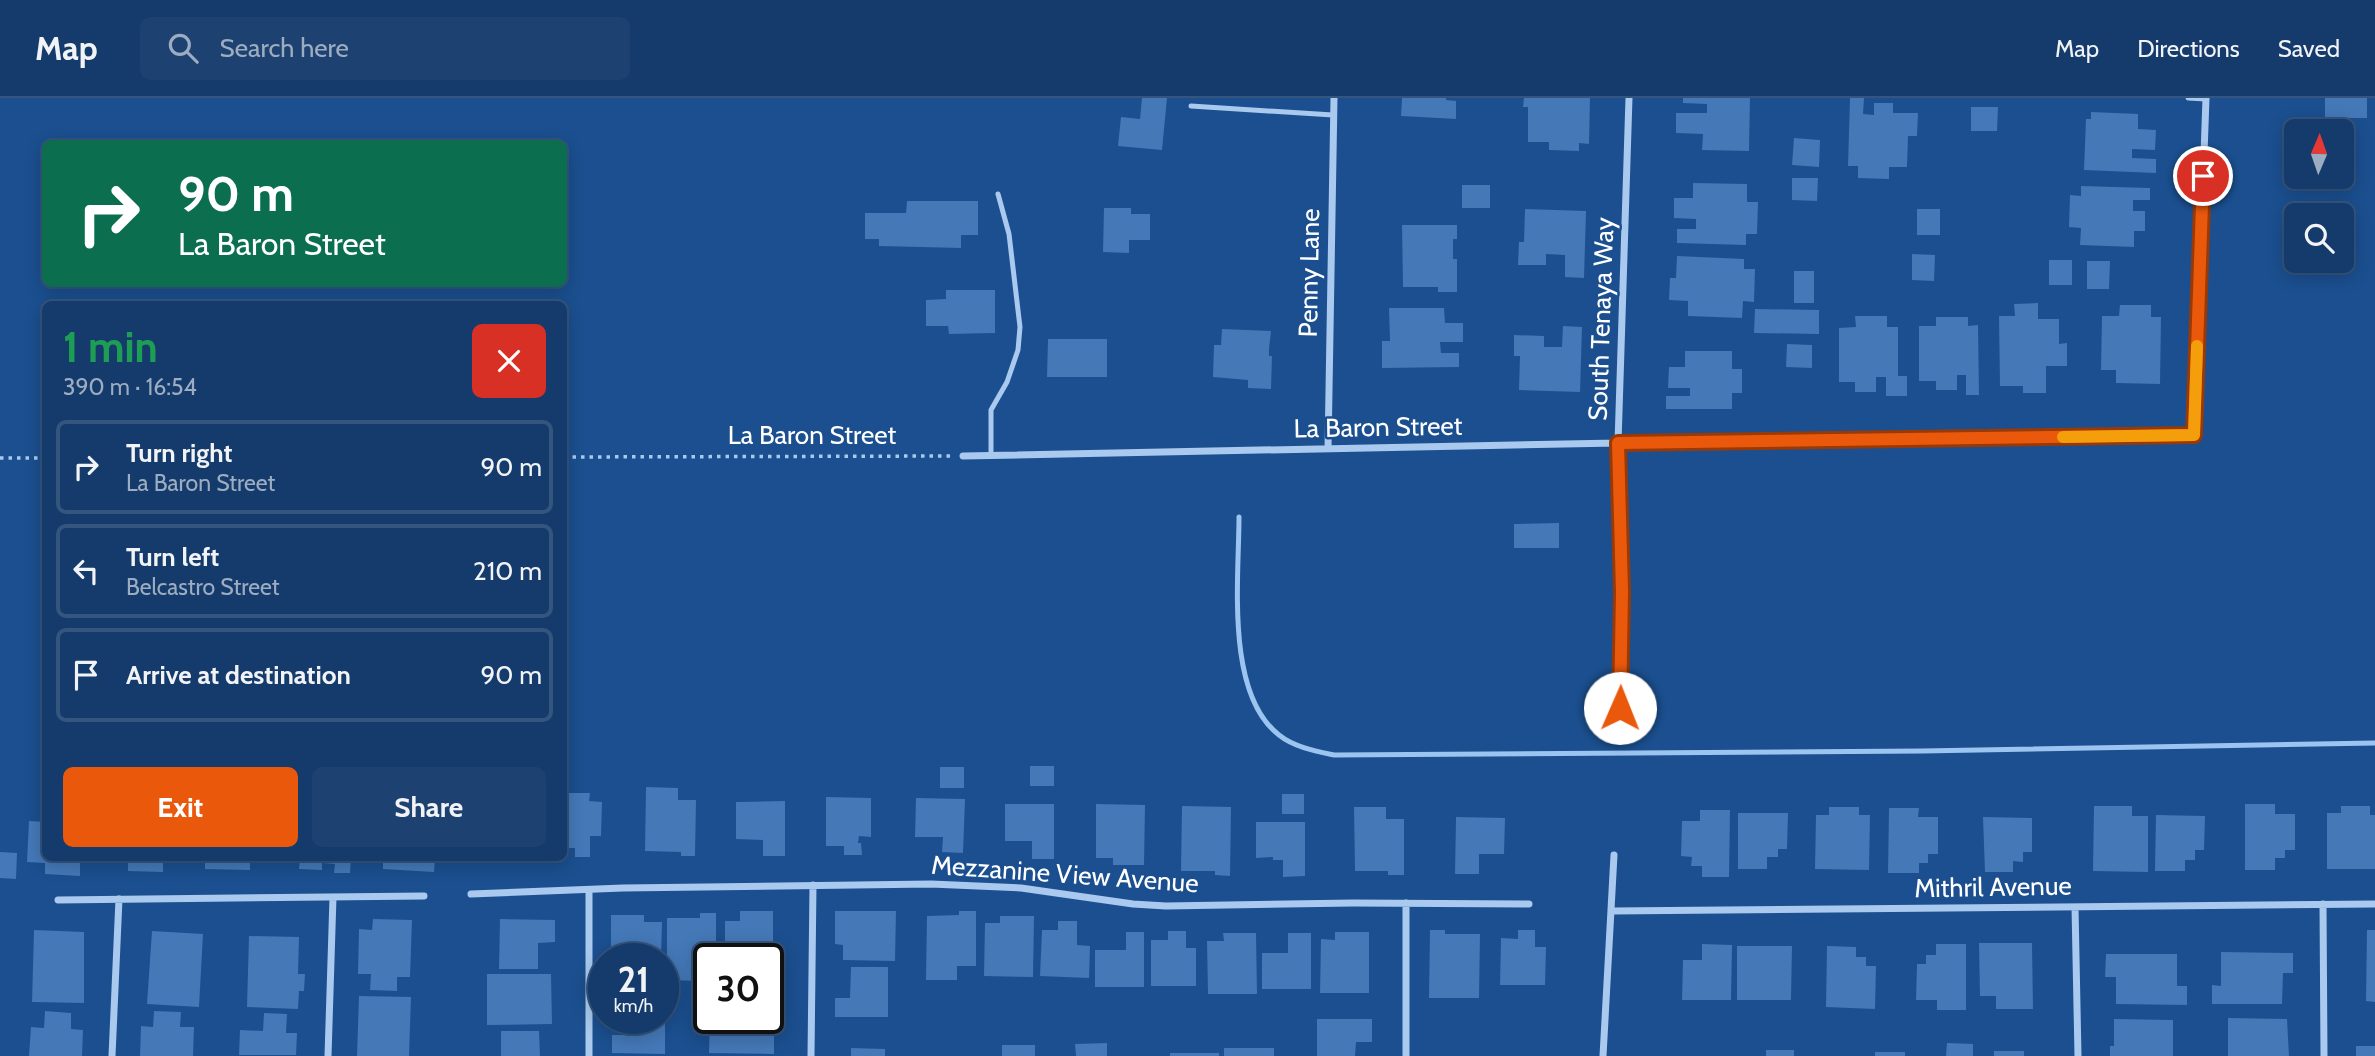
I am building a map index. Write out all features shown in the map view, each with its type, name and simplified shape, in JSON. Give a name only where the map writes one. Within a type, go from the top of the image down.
[{"type":"street","name":"Penny Lane","points":[[1328,449],[1334,98]]},
{"type":"street","name":"South Tenaya Way","points":[[1620,708],[1622,592],[1618,443],[1629,98]]},
{"type":"street","name":"La Baron Street","points":[[963,456],[2194,435],[2206,98]]},
{"type":"street","points":[[1603,1056],[1614,855]]},
{"type":"street","points":[[811,1056],[813,885]]},
{"type":"street","name":"Mezzanine View Avenue","points":[[471,894],[813,885],[982,885],[1166,906],[1529,904]]},
{"type":"street","points":[[589,890],[589,1056]]},
{"type":"street","points":[[58,900],[424,896]]},
{"type":"street","points":[[328,1056],[333,897]]},
{"type":"street","points":[[112,1056],[119,899]]},
{"type":"street","points":[[1406,903],[1406,1056]]},
{"type":"street","points":[[2323,904],[2323,1056]]},
{"type":"street","name":"Mithril Avenue","points":[[1612,911],[2375,904]]},
{"type":"street","points":[[2075,907],[2078,1056]]},
{"type":"lane","points":[[2188,98],[2206,98]]},
{"type":"lane","points":[[1191,106],[1333,115]]},
{"type":"lane","points":[[991,456],[990,410],[1007,382],[1018,350],[1020,327],[1009,234],[998,194]]},
{"type":"path","name":"La Baron Street","points":[[567,457],[963,456]]},
{"type":"path","points":[[0,458],[42,458]]},
{"type":"building","points":[[1142,98],[1167,98],[1162,150],[1118,146],[1121,117],[1140,119]]},
{"type":"building","points":[[1402,98],[1446,98],[1456,101],[1456,119],[1401,116]]},
{"type":"building","points":[[1524,98],[1590,98],[1589,144],[1579,143],[1579,151],[1549,150],[1549,142],[1528,142],[1528,107],[1523,107]]},
{"type":"building","points":[[1683,98],[1750,98],[1749,151],[1702,150],[1703,134],[1676,133],[1676,113],[1707,113],[1707,104],[1683,103]]},
{"type":"building","points":[[1850,98],[1864,98],[1863,114],[1874,115],[1874,103],[1893,103],[1893,113],[1918,113],[1917,136],[1908,136],[1907,167],[1889,167],[1889,179],[1858,178],[1858,166],[1848,166]]},
{"type":"building","points":[[2325,98],[2367,98],[2367,118],[2325,118]]},
{"type":"building","points":[[1971,107],[1998,107],[1997,131],[1971,131]]},
{"type":"building","points":[[2091,112],[2138,114],[2138,129],[2156,130],[2155,150],[2132,149],[2132,158],[2156,159],[2156,173],[2084,170],[2086,119],[2091,119]]},
{"type":"building","points":[[1794,138],[1820,140],[1819,167],[1792,165]]},
{"type":"building","points":[[1792,178],[1818,178],[1817,201],[1792,200]]},
{"type":"building","points":[[1693,183],[1747,184],[1747,202],[1758,202],[1757,234],[1746,234],[1746,245],[1677,243],[1677,229],[1696,229],[1696,219],[1674,218],[1674,198],[1693,198]]},
{"type":"building","points":[[1462,185],[1490,185],[1490,208],[1462,208]]},
{"type":"building","points":[[2081,186],[2150,188],[2150,200],[2133,200],[2133,211],[2145,211],[2145,231],[2134,231],[2134,247],[2080,245],[2081,228],[2069,227],[2070,195],[2081,196]]},
{"type":"building","points":[[907,201],[978,201],[978,235],[961,235],[961,248],[879,246],[879,239],[865,239],[865,213],[906,213]]},
{"type":"building","points":[[1104,208],[1131,208],[1131,214],[1150,214],[1150,240],[1129,240],[1129,253],[1103,252]]},
{"type":"building","points":[[1525,209],[1586,211],[1584,278],[1565,277],[1565,255],[1546,254],[1546,265],[1518,265],[1519,242],[1524,242]]},
{"type":"building","points":[[1917,209],[1940,209],[1940,235],[1917,235]]},
{"type":"building","points":[[1402,225],[1457,225],[1457,239],[1453,239],[1453,259],[1457,259],[1457,292],[1438,292],[1438,287],[1403,287]]},
{"type":"building","points":[[1912,254],[1935,255],[1934,281],[1912,280]]},
{"type":"building","points":[[1677,256],[1744,259],[1744,269],[1755,269],[1754,302],[1743,301],[1742,318],[1688,316],[1688,301],[1669,300],[1670,278],[1676,278]]},
{"type":"building","points":[[2049,260],[2072,260],[2072,285],[2049,285]]},
{"type":"building","points":[[2087,261],[2110,261],[2109,289],[2087,289]]},
{"type":"building","points":[[1794,271],[1814,271],[1814,303],[1794,303]]},
{"type":"building","points":[[946,290],[995,290],[995,333],[949,334],[948,326],[926,326],[926,300],[946,299]]},
{"type":"building","points":[[2038,303],[2038,319],[2059,319],[2059,344],[2067,343],[2067,366],[2046,366],[2046,393],[2023,393],[2023,386],[2000,386],[1999,316],[2015,316],[2014,304]]},
{"type":"building","points":[[2120,305],[2151,305],[2151,317],[2161,317],[2160,384],[2116,383],[2116,370],[2101,370],[2102,316],[2119,316]]},
{"type":"building","points":[[1389,308],[1444,308],[1445,323],[1463,323],[1463,342],[1440,342],[1441,353],[1459,353],[1459,367],[1382,368],[1382,341],[1390,341]]},
{"type":"building","points":[[1755,309],[1819,310],[1819,334],[1754,333]]},
{"type":"building","points":[[1855,316],[1887,316],[1887,327],[1898,327],[1898,376],[1907,376],[1907,396],[1886,396],[1886,377],[1876,377],[1876,392],[1855,392],[1855,382],[1839,382],[1839,328],[1856,327]]},
{"type":"building","points":[[1936,317],[1968,317],[1968,326],[1978,325],[1979,395],[1966,395],[1966,375],[1957,375],[1957,390],[1936,390],[1936,381],[1919,381],[1919,326],[1936,326]]},
{"type":"building","points":[[1563,326],[1582,327],[1580,392],[1519,390],[1520,356],[1514,356],[1514,335],[1544,336],[1544,347],[1562,347]]},
{"type":"building","points":[[1222,329],[1271,331],[1271,389],[1248,388],[1248,380],[1213,377],[1214,345],[1221,345]]},
{"type":"building","points":[[1048,339],[1107,339],[1107,377],[1047,377]]},
{"type":"building","points":[[1787,344],[1812,345],[1812,368],[1786,367]]},
{"type":"building","points":[[1685,351],[1732,351],[1732,369],[1742,369],[1742,393],[1732,393],[1732,409],[1666,409],[1666,396],[1690,396],[1690,388],[1668,388],[1669,367],[1685,367]]},
{"type":"building","points":[[1559,523],[1559,548],[1514,548],[1514,524]]},
{"type":"building","points":[[1030,766],[1054,766],[1054,786],[1030,786]]},
{"type":"building","points":[[940,767],[964,767],[964,788],[940,788]]},
{"type":"building","points":[[646,787],[678,788],[678,800],[696,800],[695,856],[681,856],[681,852],[645,851]]},
{"type":"building","points":[[568,793],[590,793],[589,801],[602,802],[601,836],[590,836],[590,857],[575,857],[575,848],[567,848]]},
{"type":"building","points":[[1282,794],[1304,794],[1304,814],[1282,814]]},
{"type":"building","points":[[826,797],[871,798],[871,837],[859,836],[862,855],[844,855],[844,846],[826,846]]},
{"type":"building","points":[[916,798],[965,799],[963,853],[942,852],[943,837],[915,837]]},
{"type":"building","points":[[785,801],[785,856],[763,856],[763,840],[736,839],[736,802]]},
{"type":"building","points":[[1005,804],[1054,804],[1054,859],[1032,859],[1032,841],[1005,841]]},
{"type":"building","points":[[1096,804],[1145,805],[1144,865],[1113,865],[1113,858],[1096,858]]},
{"type":"building","points":[[2245,804],[2275,804],[2275,814],[2295,814],[2295,850],[2285,850],[2285,858],[2275,858],[2275,870],[2245,870]]},
{"type":"building","points":[[1182,806],[1231,807],[1230,876],[1215,875],[1215,871],[1181,871]]},
{"type":"building","points":[[2094,806],[2132,806],[2132,816],[2148,816],[2148,872],[2093,871]]},
{"type":"building","points":[[2341,806],[2370,806],[2370,815],[2375,815],[2375,869],[2327,869],[2327,813],[2341,813]]},
{"type":"building","points":[[1354,807],[1386,807],[1386,819],[1404,819],[1404,875],[1388,875],[1388,871],[1355,871]]},
{"type":"building","points":[[1829,807],[1859,807],[1859,815],[1870,815],[1869,870],[1815,869],[1816,815],[1829,815]]},
{"type":"building","points":[[1889,808],[1919,808],[1918,817],[1938,817],[1938,854],[1928,854],[1928,863],[1919,863],[1919,873],[1888,873]]},
{"type":"building","points":[[1700,810],[1730,810],[1729,877],[1702,877],[1702,866],[1691,866],[1692,857],[1681,856],[1682,821],[1700,821]]},
{"type":"building","points":[[1738,813],[1788,813],[1787,849],[1778,849],[1778,857],[1767,857],[1767,869],[1738,869]]},
{"type":"building","points":[[2156,815],[2205,816],[2204,850],[2195,850],[2195,860],[2185,860],[2185,871],[2155,871]]},
{"type":"building","points":[[1456,817],[1505,818],[1504,854],[1479,854],[1479,874],[1455,874]]},
{"type":"building","points":[[1983,817],[2032,818],[2032,852],[2023,852],[2023,862],[2013,861],[2013,872],[1985,872]]},
{"type":"building","points":[[29,821],[42,822],[42,861],[96,863],[80,863],[80,876],[45,874],[45,863],[27,862]]},
{"type":"building","points":[[1256,822],[1305,822],[1305,876],[1283,877],[1283,860],[1273,860],[1273,857],[1256,858]]},
{"type":"building","points":[[0,852],[17,853],[16,879],[0,878]]},
{"type":"building","points":[[128,861],[181,861],[163,862],[163,872],[128,871]]},
{"type":"building","points":[[205,861],[250,861],[250,870],[205,869]]},
{"type":"building","points":[[300,861],[351,861],[350,873],[334,873],[335,864],[322,863],[322,870],[299,869]]},
{"type":"building","points":[[383,861],[435,861],[434,872],[383,869]]},
{"type":"building","points":[[740,911],[773,911],[773,943],[725,943],[725,921],[740,921]]},
{"type":"building","points":[[835,911],[896,911],[895,961],[843,960],[843,945],[835,944]]},
{"type":"building","points":[[959,911],[976,911],[976,966],[957,966],[957,980],[926,980],[927,916],[959,915]]},
{"type":"building","points":[[700,913],[716,913],[716,943],[693,943],[693,981],[679,980],[679,943],[667,943],[667,918],[700,918]]},
{"type":"building","points":[[611,915],[644,915],[644,922],[662,922],[661,943],[611,943]]},
{"type":"building","points":[[1000,916],[1034,916],[1033,977],[984,976],[985,923],[1000,923]]},
{"type":"building","points":[[373,919],[412,920],[410,977],[397,977],[397,991],[370,990],[371,974],[358,974],[359,929],[372,930]]},
{"type":"building","points":[[500,919],[555,920],[555,942],[538,943],[538,969],[499,969]]},
{"type":"building","points":[[1058,921],[1077,921],[1077,945],[1090,946],[1089,978],[1040,976],[1042,930],[1058,930]]},
{"type":"building","points":[[34,930],[84,932],[84,1003],[32,1002]]},
{"type":"building","points":[[1430,930],[1445,930],[1445,934],[1480,934],[1479,998],[1429,998]]},
{"type":"building","points":[[1518,930],[1535,930],[1535,947],[1546,947],[1545,985],[1500,985],[1501,938],[1518,939]]},
{"type":"building","points":[[2367,930],[2375,930],[2375,1002],[2366,1001]]},
{"type":"building","points":[[152,931],[203,934],[199,1007],[147,1004]]},
{"type":"building","points":[[1168,931],[1186,931],[1186,948],[1196,948],[1196,986],[1151,986],[1151,940],[1168,940]]},
{"type":"building","points":[[1126,932],[1144,932],[1144,987],[1095,987],[1095,950],[1126,950]]},
{"type":"building","points":[[1335,932],[1369,932],[1369,993],[1320,993],[1321,939],[1335,940]]},
{"type":"building","points":[[1223,933],[1256,933],[1257,994],[1208,994],[1207,941],[1224,941]]},
{"type":"building","points":[[1288,933],[1311,933],[1311,989],[1262,989],[1262,953],[1288,953]]},
{"type":"building","points":[[249,936],[299,937],[298,974],[305,974],[304,991],[299,991],[298,1009],[247,1007]]},
{"type":"building","points":[[1979,943],[2032,943],[2033,1009],[1996,1009],[1996,996],[1980,996]]},
{"type":"building","points":[[1702,944],[1732,945],[1731,1000],[1682,1000],[1683,960],[1702,960]]},
{"type":"building","points":[[1936,944],[1966,944],[1966,1010],[1937,1010],[1937,1000],[1916,1000],[1917,964],[1926,964],[1926,955],[1936,955]]},
{"type":"building","points":[[1737,946],[1792,946],[1791,1000],[1737,1000]]},
{"type":"building","points":[[1827,946],[1856,947],[1856,957],[1866,957],[1866,966],[1876,966],[1875,1009],[1826,1007]]},
{"type":"building","points":[[2221,952],[2293,953],[2293,973],[2283,973],[2282,1004],[2212,1004],[2212,985],[2221,986]]},
{"type":"building","points":[[2106,954],[2177,954],[2177,986],[2187,986],[2187,1005],[2116,1004],[2116,977],[2105,977]]},
{"type":"building","points":[[851,967],[888,967],[888,1017],[835,1017],[835,998],[850,998]]},
{"type":"building","points":[[487,974],[551,974],[552,1024],[487,1025]]},
{"type":"building","points":[[359,996],[411,997],[409,1056],[357,1056]]},
{"type":"building","points":[[45,1011],[71,1013],[71,1029],[83,1030],[82,1056],[29,1056],[31,1027],[44,1028]]},
{"type":"building","points":[[154,1011],[181,1012],[180,1027],[194,1027],[193,1056],[140,1056],[141,1026],[153,1027]]},
{"type":"building","points":[[264,1013],[287,1014],[286,1033],[297,1033],[296,1055],[239,1055],[240,1030],[263,1031]]},
{"type":"building","points":[[2228,1018],[2287,1019],[2289,1056],[2228,1056]]},
{"type":"building","points":[[1317,1019],[1372,1019],[1372,1042],[1356,1042],[1355,1056],[1317,1056]]},
{"type":"building","points":[[2114,1019],[2173,1020],[2173,1056],[2110,1056],[2110,1046],[2114,1046]]},
{"type":"building","points":[[501,1031],[539,1031],[540,1056],[501,1056]]},
{"type":"building","points":[[665,1034],[665,1054],[612,1053],[612,1035]]},
{"type":"building","points":[[710,1034],[774,1034],[774,1054],[709,1053]]},
{"type":"building","points":[[1107,1043],[1107,1056],[1076,1056],[1075,1044]]},
{"type":"building","points":[[1947,1043],[1973,1044],[1973,1056],[1946,1056]]},
{"type":"building","points":[[1002,1045],[1035,1045],[1035,1056],[1002,1056]]},
{"type":"building","points":[[2356,1046],[2375,1046],[2375,1056],[2356,1056]]},
{"type":"building","points":[[851,1048],[885,1049],[885,1056],[851,1056]]},
{"type":"building","points":[[1224,1048],[1274,1048],[1274,1056],[1224,1056]]},
{"type":"building","points":[[1766,1050],[1794,1050],[1794,1056],[1766,1056]]},
{"type":"building","points":[[1994,1051],[2024,1051],[2024,1056],[1994,1056]]},
{"type":"building","points":[[1875,1052],[1905,1052],[1905,1056],[1875,1056]]},
{"type":"building","points":[[1170,1053],[1219,1053],[1219,1056],[1170,1056]]},
{"type":"waterway","points":[[1239,517],[1237,602],[1243,664],[1250,692],[1262,716],[1279,735],[1298,746],[1334,755],[1922,751],[2375,743]]},
{"type":"slow traffic","points":[[2063,437],[2194,435],[2197,346]]},
{"type":"route","points":[[1620,708],[1622,592],[1618,443],[2194,435],[2203,176]]}]
